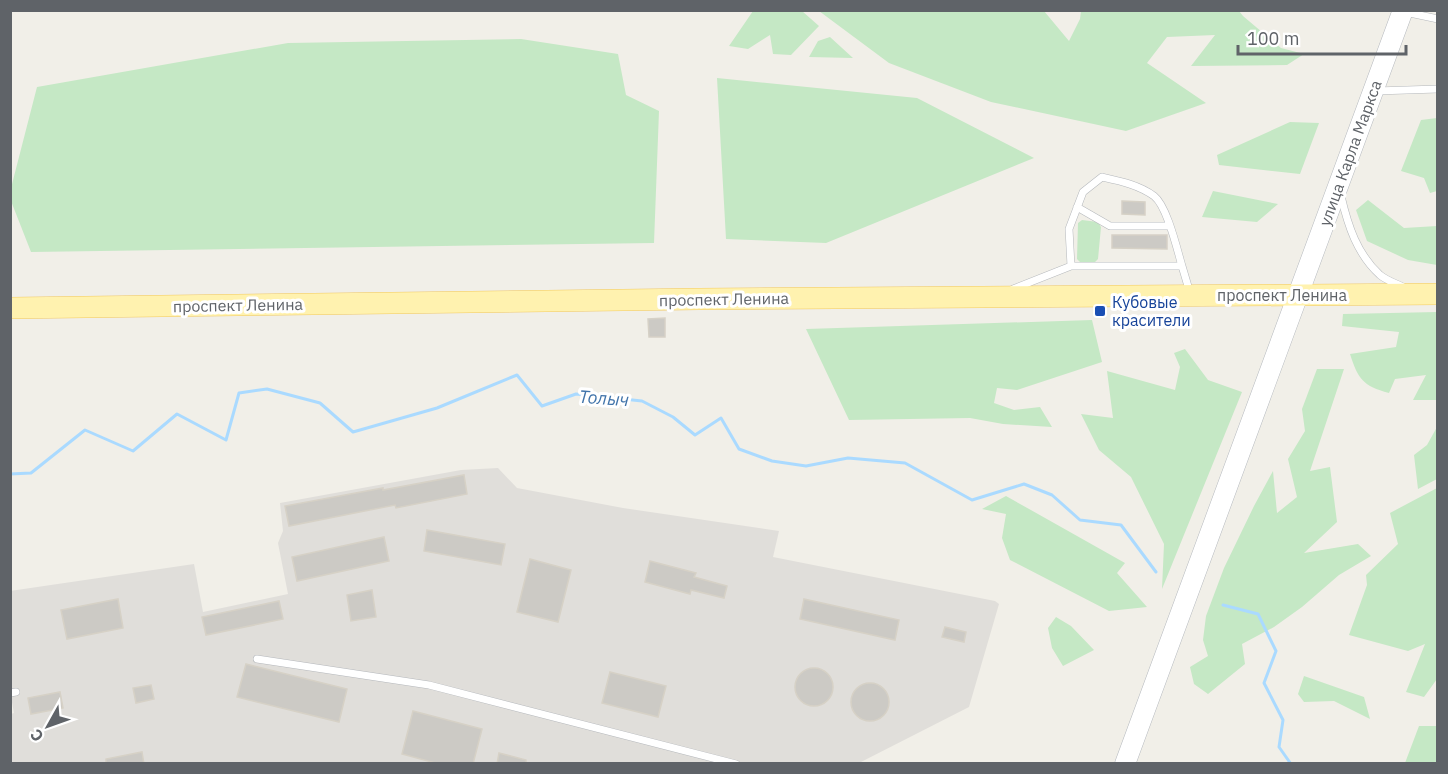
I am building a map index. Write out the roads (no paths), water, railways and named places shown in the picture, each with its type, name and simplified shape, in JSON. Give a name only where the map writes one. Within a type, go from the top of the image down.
[{"type":"main road","name":"проспект Ленина","points":[[10,308],[995,296],[1428,294]]},
{"type":"street","name":"улица Карла Маркса","points":[[1125,764],[1403,11]]},
{"type":"lane","points":[[1403,11],[1437,19]]},
{"type":"lane","points":[[1373,91],[1437,89]]},
{"type":"lane","points":[[1071,266],[1069,228],[1083,192],[1102,177],[1126,182],[1156,197],[1170,226],[1191,296]]},
{"type":"lane","points":[[1338,185],[1348,225],[1362,255],[1382,276],[1428,294]]},
{"type":"lane","points":[[1077,207],[1110,226],[1170,226]]},
{"type":"lane","points":[[995,296],[1071,266],[1182,266]]},
{"type":"lane","points":[[257,659],[429,685],[736,764]]},
{"type":"waterway","name":"Толыч","points":[[10,474],[31,473],[85,430],[133,451],[177,414],[226,440],[239,393],[267,389],[320,403],[353,432],[437,408],[517,375],[542,406],[576,394],[642,401],[673,417],[695,435],[721,418],[739,449],[772,461],[806,466],[848,458],[905,463],[972,500],[1024,484],[1052,495],[1080,520],[1121,525],[1156,572]]},
{"type":"waterway","name":"Толыч","points":[[1223,605],[1258,614],[1276,651],[1264,683],[1283,720],[1279,747],[1291,764]]},
{"type":"place","name":"Кубовые красители","points":[[1100,311]]}]
